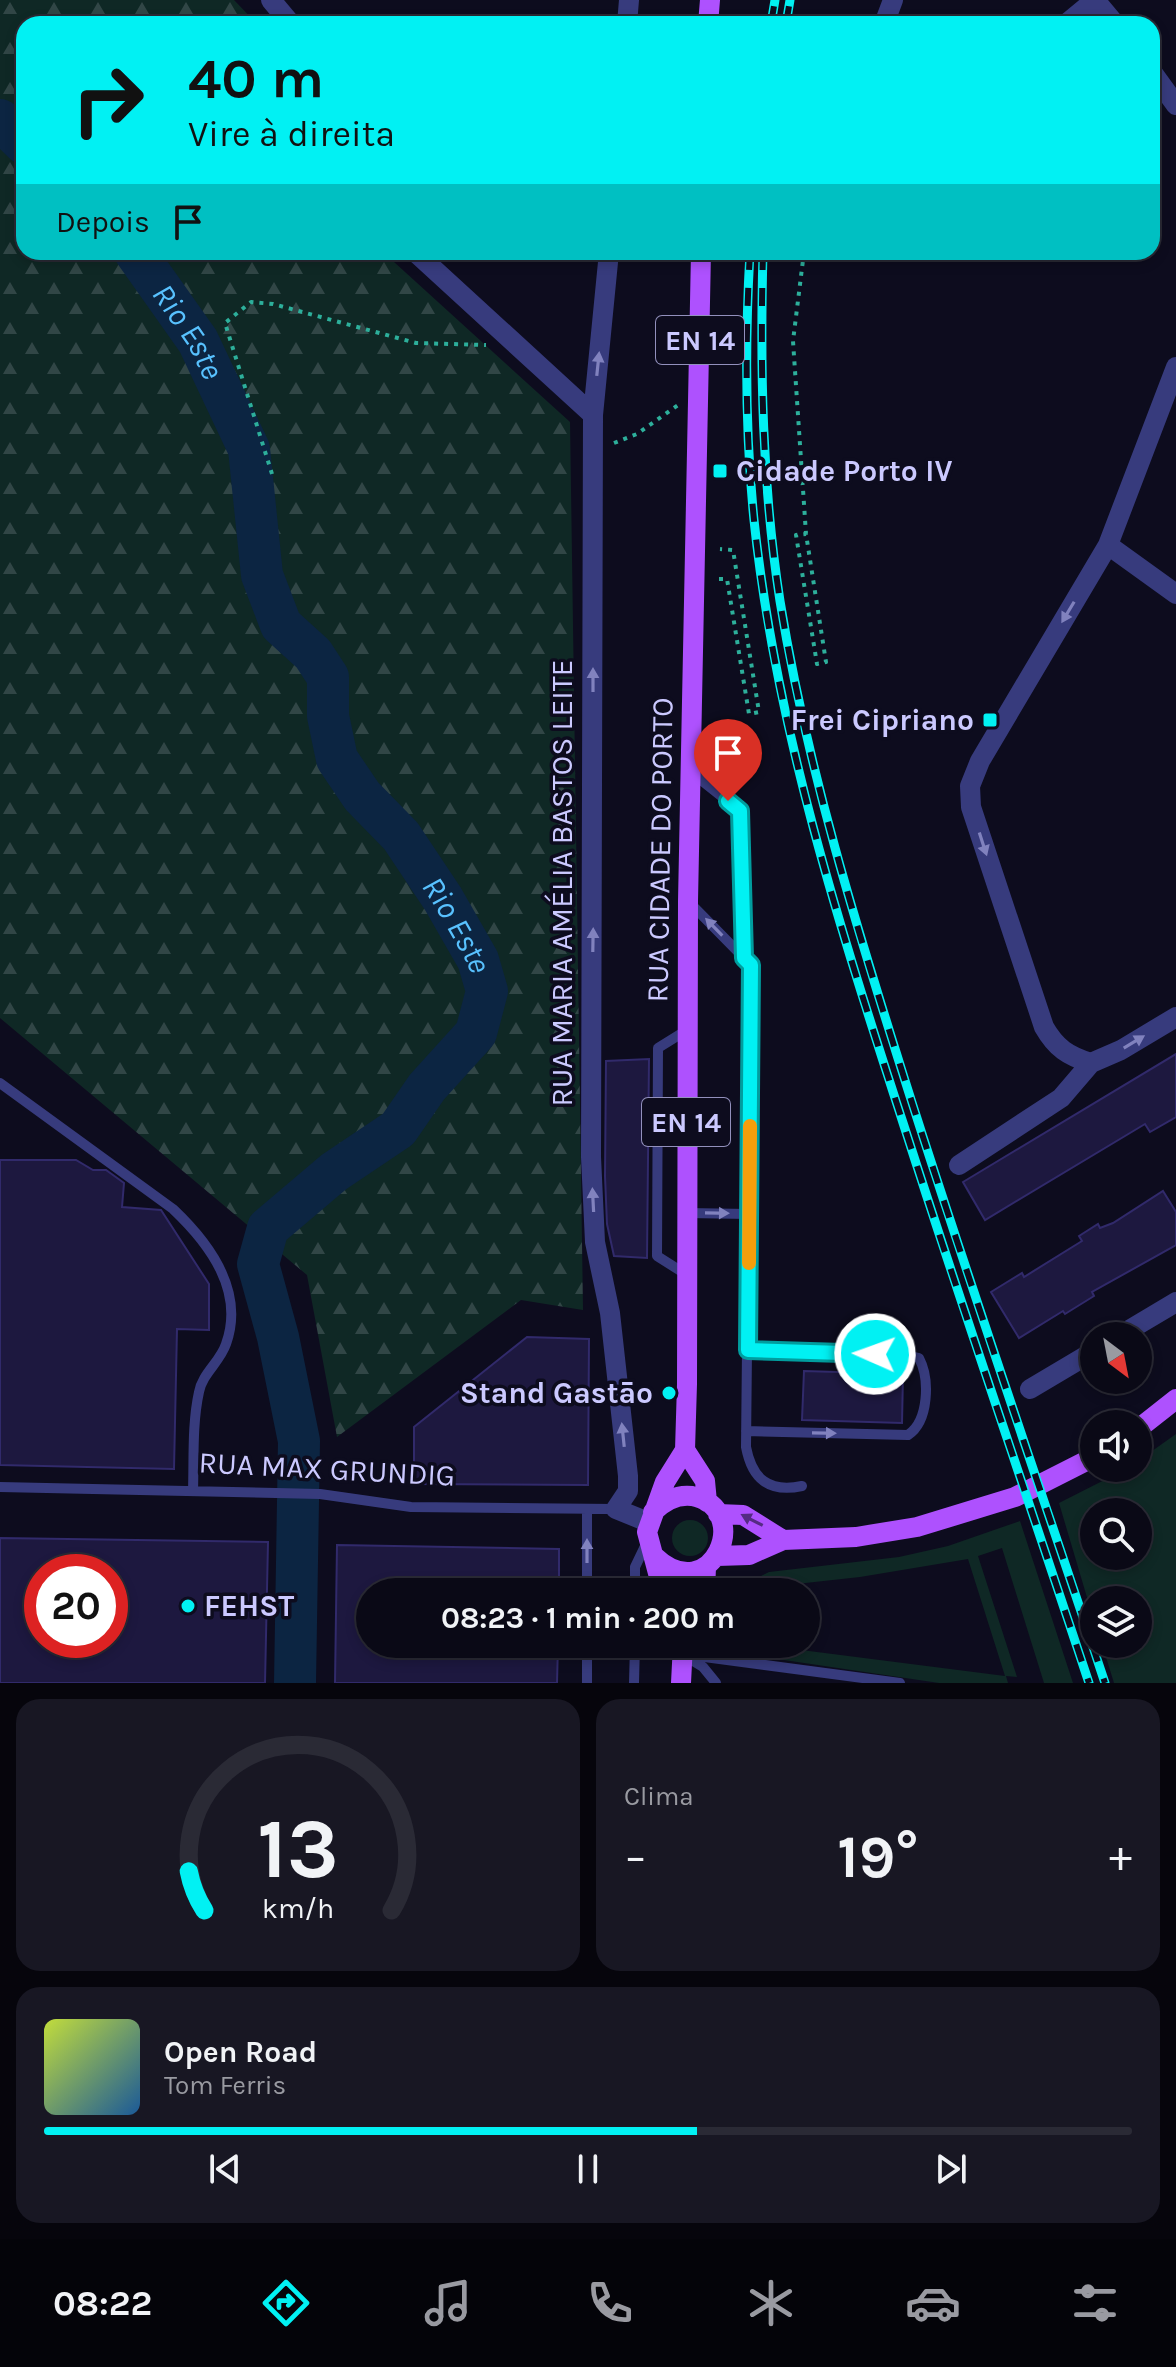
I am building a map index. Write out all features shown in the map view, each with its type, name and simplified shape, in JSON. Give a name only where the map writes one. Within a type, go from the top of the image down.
[{"type":"main road","name":"RUA CIDADE DO PORTO","points":[[685,1450],[688,901],[697,588],[701,260]]},
{"type":"main road","points":[[1152,1418],[1176,1399]]},
{"type":"main road","points":[[660,1578],[651,1533],[665,1482],[685,1450],[708,1489],[724,1538],[711,1562],[708,1578]]},
{"type":"main road","points":[[651,1533],[678,1572],[692,1572],[711,1562],[749,1555],[783,1540],[856,1537],[917,1527],[1015,1497],[1080,1464]]},
{"type":"main road","points":[[651,1533],[661,1504],[684,1495],[712,1508],[743,1515],[783,1540]]},
{"type":"main road","points":[[681,1683],[682,1658]]},
{"type":"street","points":[[271,0],[284,16]]},
{"type":"street","points":[[1076,16],[1095,0],[1108,16]]},
{"type":"street","points":[[1160,83],[1176,105]]},
{"type":"street","points":[[424,260],[593,415]]},
{"type":"street","name":"RUA MARIA AMÉLIA BASTOS LEITE","points":[[608,260],[593,415],[591,1157],[595,1242],[610,1313],[628,1476],[628,1491],[616,1509]]},
{"type":"street","points":[[1091,1063],[1067,1056],[1052,1041],[1044,1027],[969,797],[980,761],[1108,545],[1176,367]]},
{"type":"street","points":[[1108,545],[1176,594]]},
{"type":"street","points":[[959,1165],[1061,1098],[1091,1063],[1121,1050],[1176,1017]]},
{"type":"street","points":[[1142,1322],[1176,1302]]},
{"type":"street","points":[[1030,1389],[1080,1359]]},
{"type":"street","name":"RUA MAX GRUNDIG","points":[[616,1509],[651,1533]]},
{"type":"lane","points":[[690,770],[740,811],[744,958]]},
{"type":"lane","points":[[688,901],[751,965],[746,1431],[750,1467],[762,1482],[787,1489],[802,1486]]},
{"type":"lane","points":[[687,1030],[658,1048],[657,1256],[687,1275]]},
{"type":"lane","points":[[0,1083],[173,1209],[200,1237],[220,1267],[229,1291],[231,1319],[226,1344],[199,1391],[193,1491]]},
{"type":"lane","points":[[686,1213],[749,1214]]},
{"type":"lane","points":[[746,1431],[908,1435],[919,1428],[923,1417],[925,1369],[919,1358],[906,1355],[748,1350]]},
{"type":"lane","name":"RUA MAX GRUNDIG","points":[[0,1487],[320,1494],[411,1507],[616,1509]]},
{"type":"lane","points":[[587,1510],[587,1578]]},
{"type":"lane","points":[[635,1578],[635,1567],[651,1533]]},
{"type":"lane","points":[[587,1658],[587,1683]]},
{"type":"lane","points":[[634,1683],[635,1658]]},
{"type":"lane","points":[[692,1658],[716,1683]]},
{"type":"lane","points":[[740,1658],[900,1683]]},
{"type":"path","points":[[803,260],[793,341],[806,534],[826,662],[817,664],[796,535],[806,534]]},
{"type":"path","points":[[272,474],[225,323],[251,302],[273,304],[416,343],[482,347],[506,334]]},
{"type":"path","points":[[593,451],[637,434],[683,402]]},
{"type":"path","points":[[719,579],[727,579],[749,714],[759,712],[733,550],[720,549]]},
{"type":"green space","points":[[0,0],[234,0],[249,16],[16,16],[16,260],[392,260],[570,422],[583,1310],[521,1300],[337,1437],[307,1275],[0,1018]]},
{"type":"green space","points":[[1176,1434],[1176,1683],[1114,1683],[1106,1658],[1152,1658],[1152,1586],[1084,1586],[1059,1503],[1100,1482],[1152,1482],[1152,1451]]},
{"type":"green space","points":[[690,1520],[703,1525],[708,1538],[703,1551],[690,1556],[677,1551],[672,1538],[677,1525]]},
{"type":"green space","points":[[1020,1521],[1073,1683],[1044,1683],[1002,1548],[978,1556],[1017,1677],[1006,1676],[1008,1683],[939,1683],[771,1658],[820,1658],[820,1652],[1005,1676],[968,1559],[820,1581],[820,1578],[757,1578],[769,1572],[899,1557],[948,1546]]},
{"type":"building","points":[[1176,1054],[1176,1117],[1150,1132],[1145,1124],[985,1220],[963,1182]]},
{"type":"building","points":[[649,1059],[647,1258],[614,1256],[607,1224],[605,1176],[606,1061]]},
{"type":"building","points":[[0,1160],[76,1160],[93,1170],[106,1170],[124,1183],[122,1207],[161,1210],[209,1284],[209,1330],[177,1329],[174,1469],[0,1465]]},
{"type":"building","points":[[1163,1191],[1176,1212],[1176,1245],[1092,1292],[1094,1296],[1065,1314],[1063,1311],[1019,1338],[991,1292],[1022,1273],[1024,1277],[1082,1241],[1079,1236],[1098,1224],[1100,1228],[1113,1223]]},
{"type":"building","points":[[527,1337],[589,1339],[588,1485],[414,1484],[414,1427]]},
{"type":"building","points":[[804,1371],[903,1374],[902,1423],[802,1420]]},
{"type":"building","name":"FEHST","points":[[0,1538],[268,1542],[265,1683],[0,1683]]},
{"type":"building","points":[[337,1545],[559,1549],[559,1578],[356,1578],[356,1658],[558,1658],[557,1683],[335,1683]]},
{"type":"waterway","name":"Rio Este","points":[[0,120],[16,135]]},
{"type":"waterway","name":"Rio Este","points":[[141,260],[198,341],[249,449],[262,575],[281,625],[313,654],[328,677],[328,716],[337,759],[362,796],[401,836],[443,899],[478,960],[487,991],[476,1033],[427,1087],[398,1129],[334,1172],[268,1228],[258,1264],[278,1337],[299,1441],[295,1683]]},
{"type":"railway","points":[[772,16],[775,0]]},
{"type":"railway","points":[[787,16],[790,0]]},
{"type":"railway","points":[[750,260],[747,386],[754,520],[764,598],[795,753],[835,906],[882,1057],[1089,1683]]},
{"type":"railway","points":[[763,260],[762,383],[769,514],[780,601],[804,725],[835,848],[889,1030],[1105,1683]]},
{"type":"slow traffic","points":[[749,1263],[750,1126]]},
{"type":"place","name":"Cidade Porto IV","points":[[720,471]]},
{"type":"place","name":"Frei Cipriano","points":[[990,720]]},
{"type":"place","name":"Stand Gastāo","points":[[669,1393]]},
{"type":"place","name":"FEHST","points":[[188,1606]]},
{"type":"route","points":[[728,801],[740,811],[744,958],[751,965],[748,1350],[875,1354]]}]
